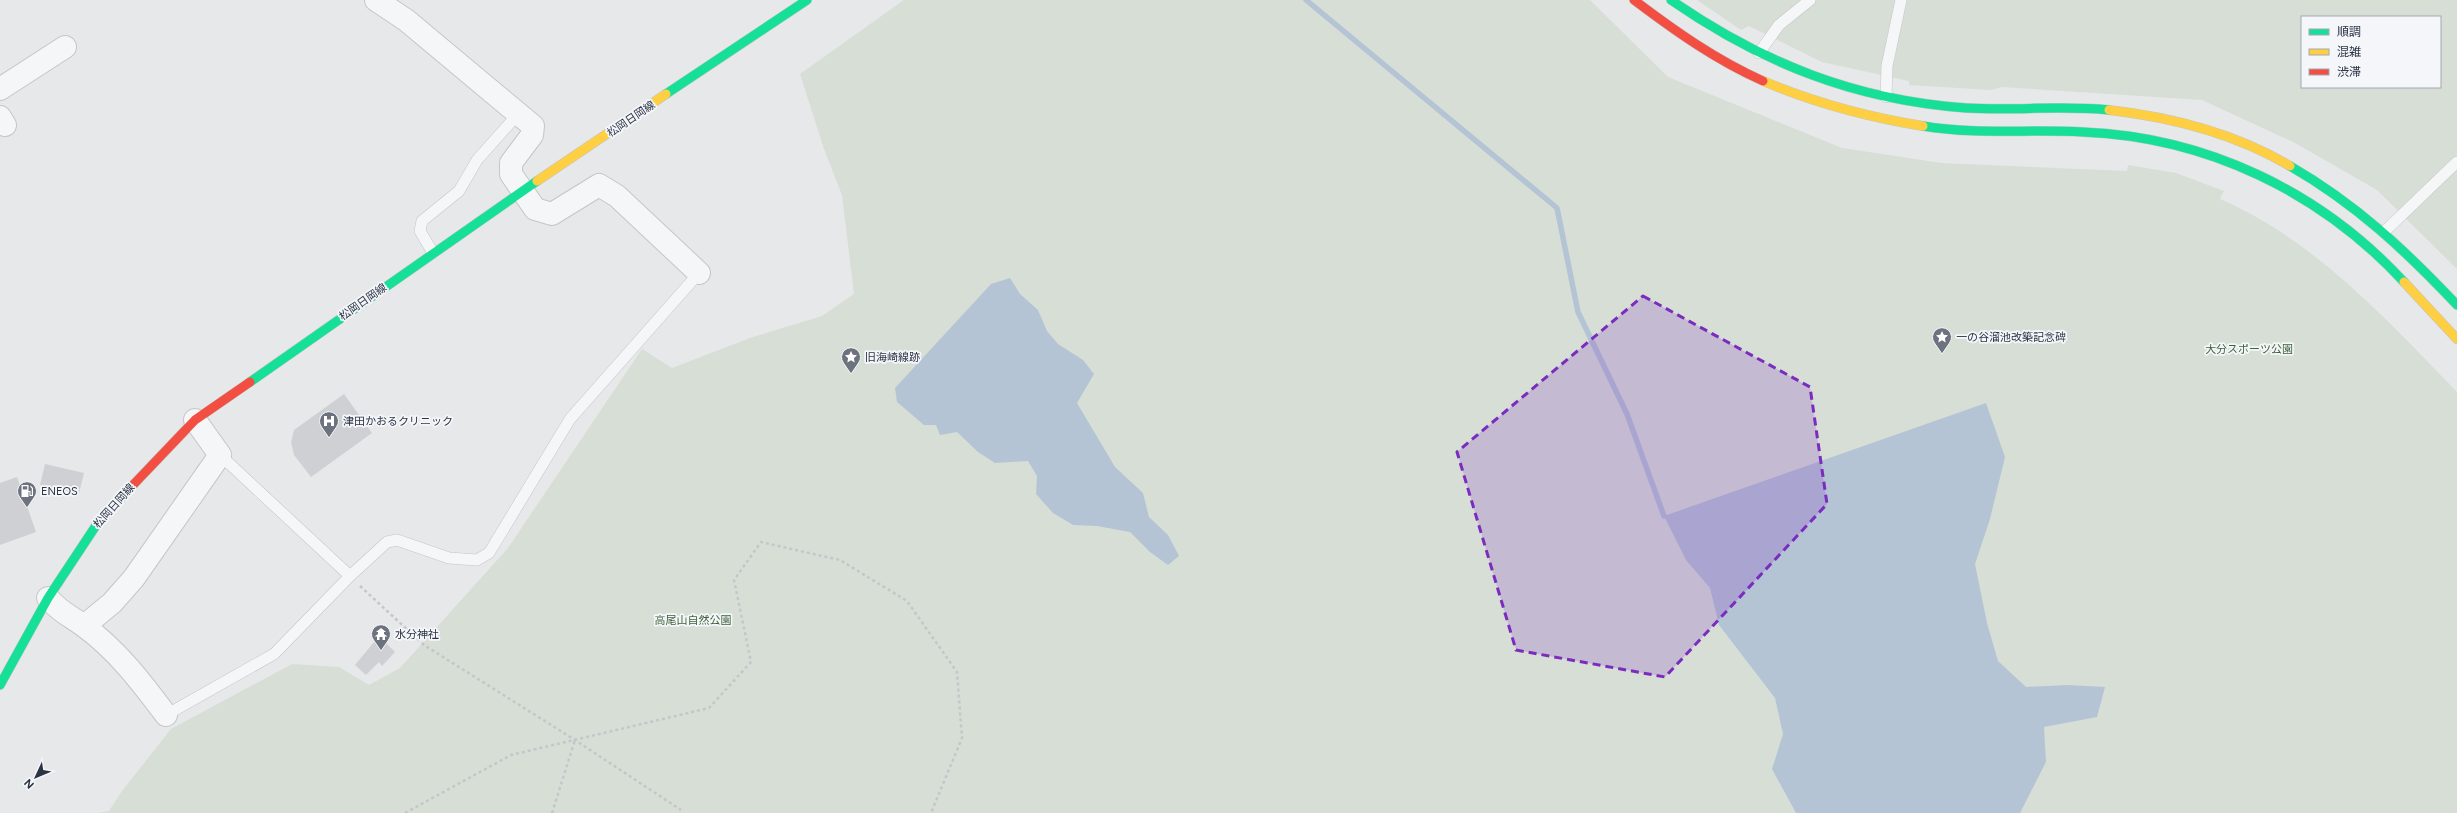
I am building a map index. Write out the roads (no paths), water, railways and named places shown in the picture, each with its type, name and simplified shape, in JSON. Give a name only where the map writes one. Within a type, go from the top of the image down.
[{"type":"street","points":[[376,0],[406,20],[533,126],[532,135],[511,163],[511,174],[536,209],[552,214],[599,185],[618,196],[699,273]]},
{"type":"street","points":[[1634,0],[1679,34],[1743,73],[1806,100],[1858,115],[1899,124],[1955,130],[2067,131],[2130,136],[2199,152],[2239,166],[2298,196],[2354,235],[2383,260],[2457,339]]},
{"type":"street","points":[[1671,0],[1707,25],[1758,53],[1816,78],[1886,98],[1966,108],[2090,108],[2160,119],[2196,128],[2244,144],[2290,166],[2343,199],[2384,232],[2457,305]]},
{"type":"street","name":"松岡日岡線","points":[[0,684],[48,598],[99,521],[195,420],[523,191],[803,3]]},
{"type":"street","points":[[0,89],[65,47]]},
{"type":"street","points":[[84,626],[112,603],[134,578],[220,456],[195,420]]},
{"type":"street","points":[[48,598],[59,612],[84,626],[131,668],[166,715]]},
{"type":"lane","points":[[1758,53],[1779,25],[1810,0]]},
{"type":"lane","points":[[1886,98],[1887,66],[1901,0]]},
{"type":"lane","points":[[433,253],[420,231],[422,221],[459,191],[477,160],[519,113]]},
{"type":"lane","points":[[2384,232],[2457,162]]},
{"type":"lane","points":[[166,715],[274,654],[350,576],[386,542],[397,540],[449,558],[477,560],[489,552],[570,419],[699,273]]},
{"type":"lane","points":[[220,456],[350,576]]},
{"type":"water","points":[[1010,278],[1020,294],[1038,310],[1047,331],[1058,344],[1083,360],[1094,374],[1077,403],[1115,467],[1143,493],[1149,517],[1168,535],[1179,556],[1168,565],[1150,552],[1130,532],[1097,526],[1073,525],[1053,513],[1036,494],[1037,476],[1028,461],[995,463],[978,452],[957,432],[940,435],[936,425],[924,425],[897,402],[895,388],[991,284]]},
{"type":"water","points":[[1986,403],[2005,457],[1990,519],[1975,564],[1987,623],[1998,661],[2026,687],[2067,685],[2105,687],[2097,717],[2044,727],[2046,762],[2020,813],[1796,813],[1772,769],[1783,734],[1775,698],[1719,625],[1710,588],[1686,560],[1664,516]]},
{"type":"waterway","points":[[1306,0],[1557,208],[1578,312],[1627,414],[1664,516]]},
{"type":"place","name":"一の谷溜池改築記念碑","points":[[1942,354]]},
{"type":"place","name":"旧海崎線跡","points":[[851,374]]},
{"type":"place","name":"津田かおるクリニック","points":[[329,438]]},
{"type":"place","name":"ENEOS","points":[[27,508]]},
{"type":"place","name":"水分神社","points":[[381,651]]},
{"type":"park label","name":"大分スポーツ公園","points":[[2249,349]]},
{"type":"park label","name":"高尾山自然公園","points":[[693,620]]}]
